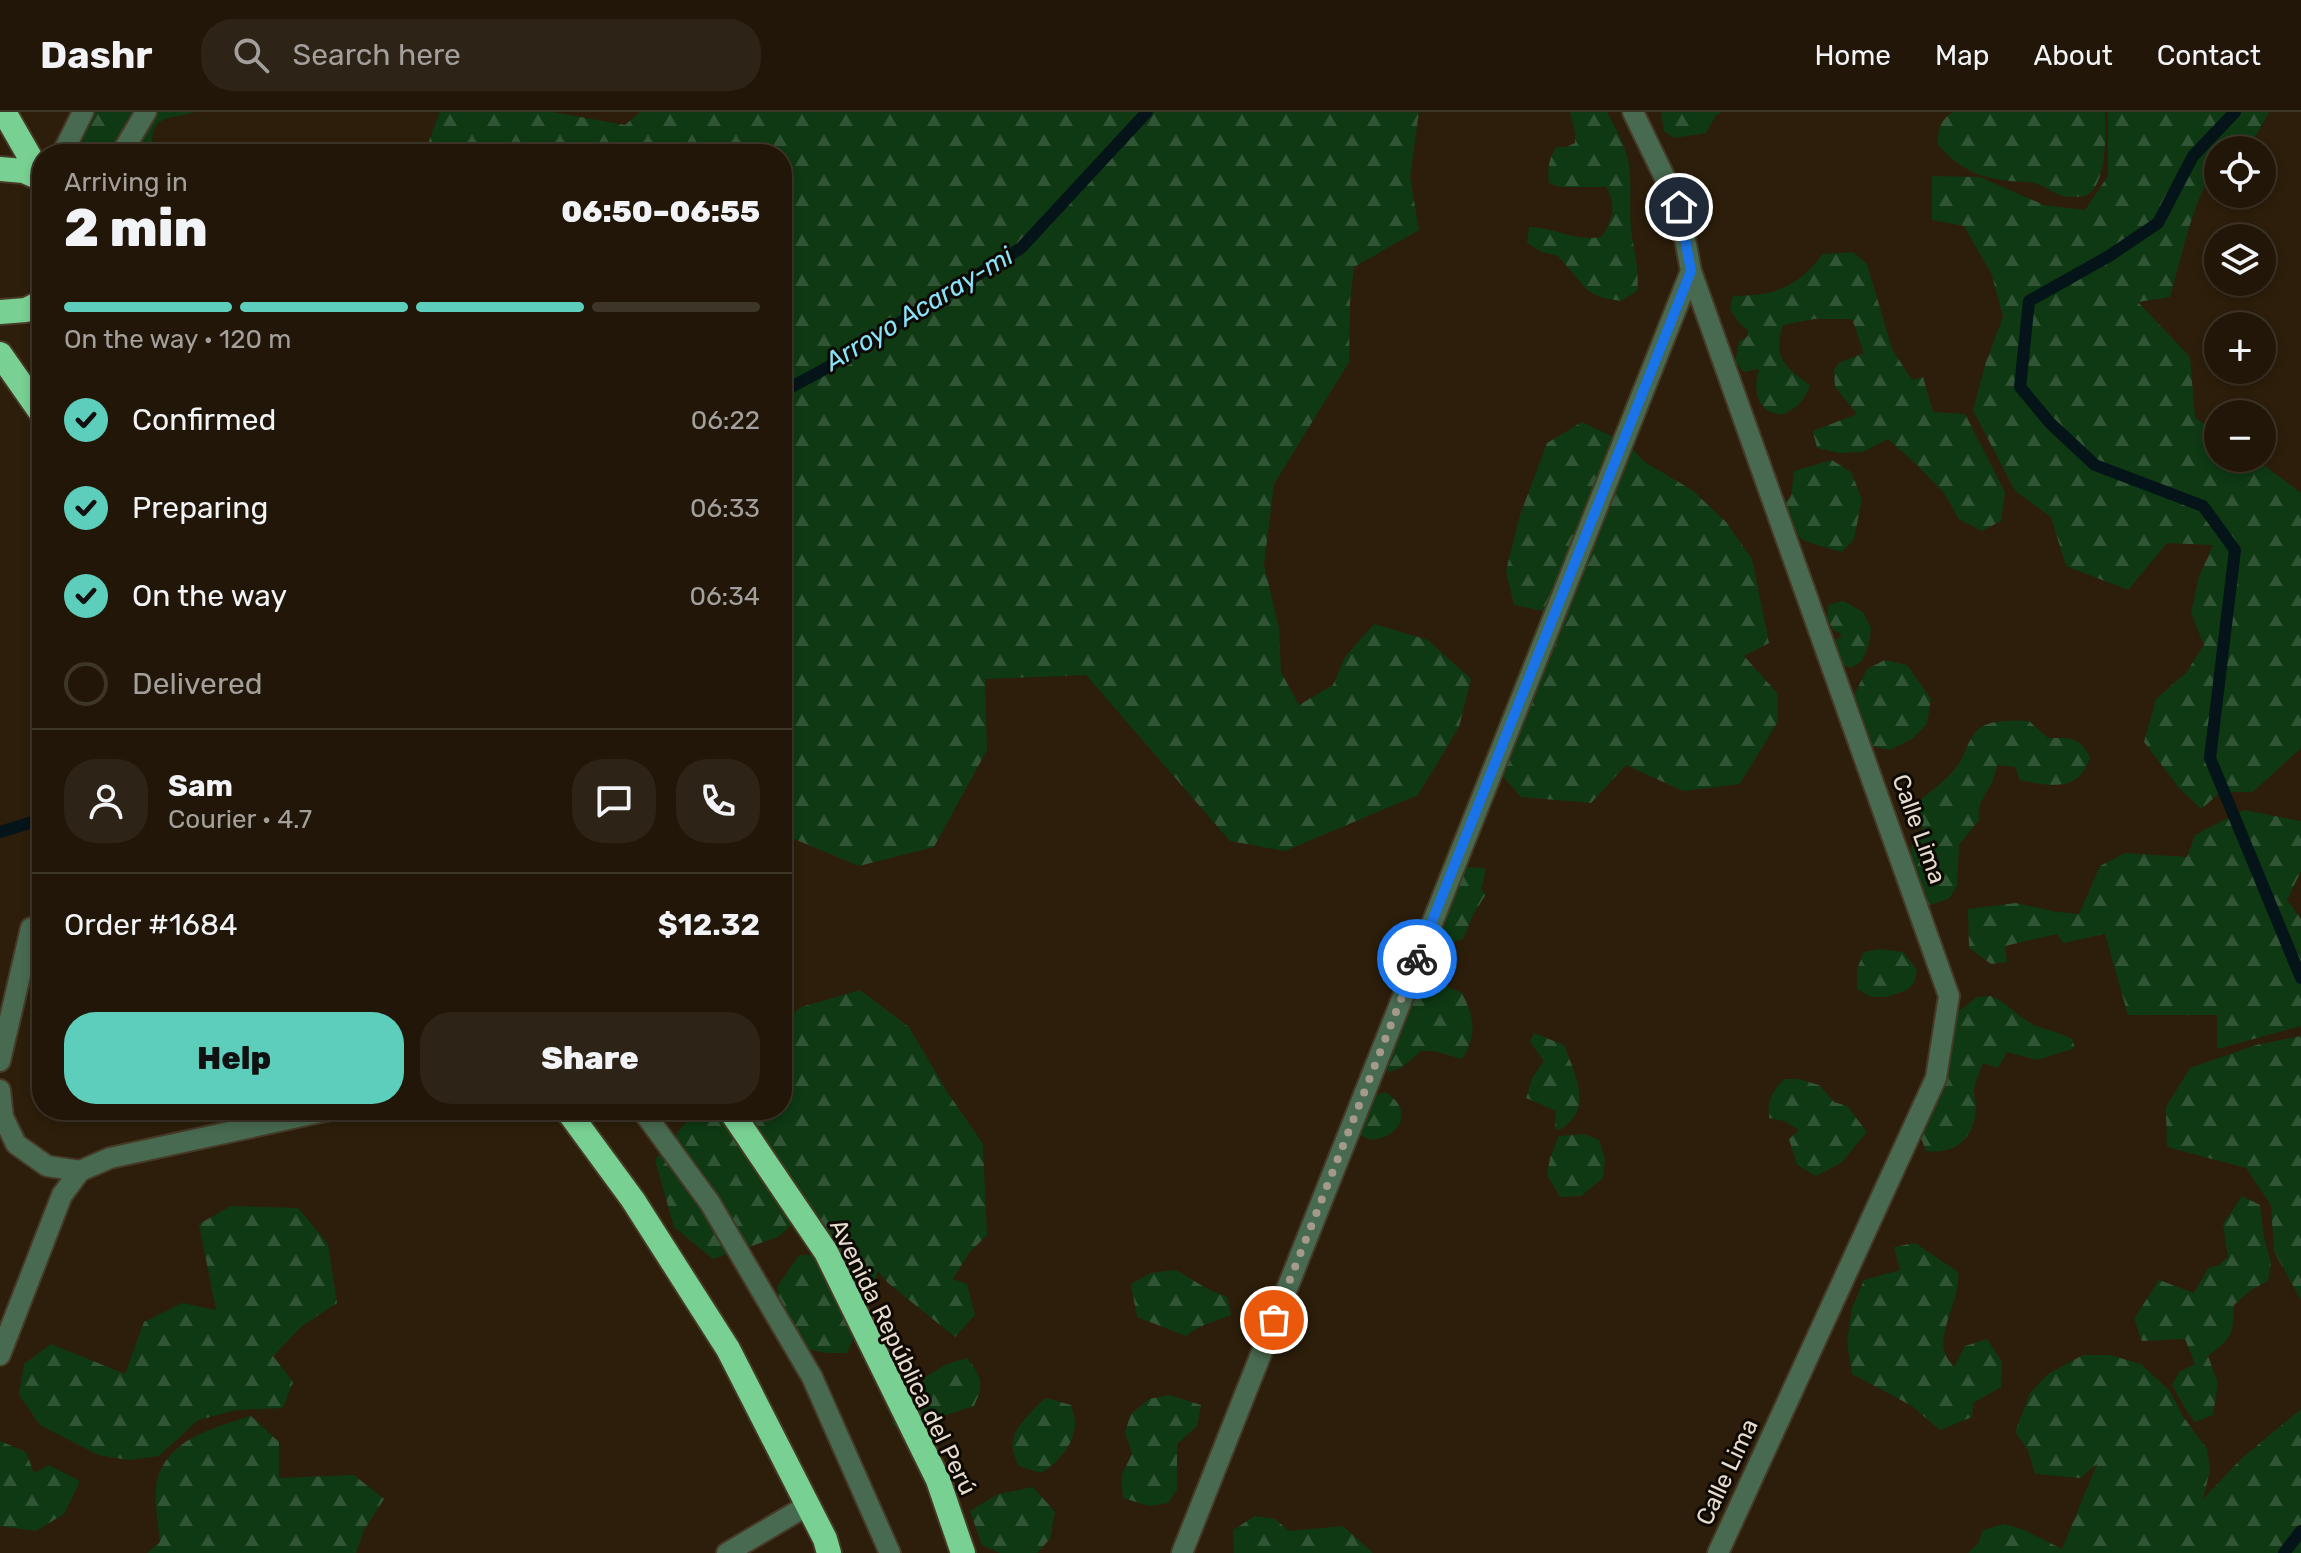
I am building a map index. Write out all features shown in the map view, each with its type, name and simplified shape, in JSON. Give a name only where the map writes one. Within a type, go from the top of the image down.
[{"type":"highway","points":[[4,112],[32,161]]},
{"type":"highway","points":[[0,169],[32,174]]},
{"type":"highway","points":[[0,312],[32,307]]},
{"type":"highway","points":[[0,354],[32,400]]},
{"type":"highway","points":[[574,1120],[633,1200],[728,1349],[825,1539],[829,1553]]},
{"type":"highway","name":"Avenida República del Perú","points":[[737,1120],[826,1252],[938,1480],[963,1553]]},
{"type":"street","points":[[67,144],[83,112]]},
{"type":"street","points":[[127,144],[146,112]]},
{"type":"street","name":"Calle Lima","points":[[1633,112],[1679,207],[1691,271],[1949,996],[1936,1078],[1718,1553]]},
{"type":"street","points":[[1182,1553],[1691,271]]},
{"type":"street","points":[[0,1061],[31,928]]},
{"type":"street","points":[[0,1090],[3,1117],[16,1144],[47,1166],[80,1171]]},
{"type":"street","points":[[0,1355],[62,1195],[80,1171],[110,1158],[284,1120]]},
{"type":"street","points":[[649,1120],[710,1203],[812,1377],[890,1553]]},
{"type":"street","points":[[727,1553],[808,1505]]},
{"type":"green space","points":[[71,112],[195,112],[162,121],[154,131],[152,144],[66,144],[65,127]]},
{"type":"green space","points":[[440,112],[552,112],[625,125],[640,112],[1419,112],[1410,177],[1419,230],[1354,267],[1349,362],[1274,484],[1264,565],[1279,628],[1281,672],[1299,705],[1333,685],[1345,657],[1374,624],[1428,640],[1471,679],[1459,727],[1418,795],[1285,851],[1230,841],[1086,675],[985,679],[987,750],[934,847],[859,866],[792,838],[792,144],[428,144]]},
{"type":"green space","points":[[1570,112],[1607,112],[1628,158],[1631,229],[1638,283],[1637,291],[1621,301],[1588,291],[1558,256],[1542,252],[1527,243],[1529,227],[1591,238],[1601,237],[1611,219],[1612,200],[1606,187],[1560,187],[1549,183],[1549,164],[1556,147],[1575,143]]},
{"type":"green space","points":[[1661,112],[1722,112],[1716,115],[1706,133],[1674,138],[1664,131]]},
{"type":"green space","points":[[1953,112],[2105,112],[2104,157],[2094,189],[2087,195],[2068,197],[2034,183],[1998,179],[1970,170],[1938,145],[1940,126]]},
{"type":"green space","points":[[2108,112],[2269,112],[2256,136],[2204,136],[2204,188],[2170,297],[2138,302],[2190,357],[2195,418],[2204,424],[2204,472],[2273,472],[2301,493],[2301,748],[2253,792],[2221,792],[2201,809],[2179,788],[2144,742],[2156,699],[2186,673],[2204,645],[2191,613],[2199,577],[2213,545],[2167,543],[2128,590],[2066,566],[2051,517],[2015,491],[1973,410],[2003,317],[1992,275],[1964,226],[1932,220],[1932,176],[1980,177],[2044,205],[2085,210],[2108,176]]},
{"type":"green space","points":[[1853,252],[1867,264],[1892,349],[1912,380],[1923,377],[1933,412],[1965,414],[2005,492],[2001,521],[1982,531],[1959,519],[1944,493],[1888,439],[1863,452],[1839,453],[1817,448],[1813,431],[1857,414],[1835,387],[1834,369],[1839,363],[1864,353],[1852,319],[1814,319],[1783,325],[1779,345],[1783,360],[1810,385],[1799,404],[1781,415],[1769,411],[1760,402],[1756,385],[1759,369],[1744,372],[1735,362],[1739,342],[1748,336],[1748,330],[1730,309],[1733,296],[1784,288],[1803,275],[1823,254]]},
{"type":"green space","points":[[1582,422],[1626,443],[1646,463],[1692,490],[1726,522],[1752,559],[1769,643],[1744,656],[1778,694],[1778,721],[1740,784],[1683,791],[1626,765],[1591,803],[1521,797],[1492,764],[1542,645],[1568,616],[1514,605],[1506,571],[1520,515],[1547,443]]},
{"type":"green space","points":[[1832,460],[1851,472],[1862,499],[1854,539],[1842,552],[1807,542],[1787,529],[1780,509],[1791,496],[1794,471]]},
{"type":"green space","points":[[1843,601],[1863,612],[1871,628],[1862,661],[1851,668],[1838,663],[1834,655],[1834,640],[1841,637],[1827,618],[1828,605]]},
{"type":"green space","points":[[1885,660],[1907,665],[1931,699],[1927,724],[1912,739],[1889,750],[1865,744],[1851,701],[1867,669]]},
{"type":"green space","points":[[2029,721],[2048,738],[2068,738],[2082,745],[2090,757],[2085,769],[2071,782],[2052,785],[2020,780],[2015,767],[1998,765],[1980,806],[1979,820],[1959,845],[1957,886],[1949,899],[1929,905],[1916,890],[1909,860],[1912,845],[1922,828],[1911,806],[1953,771],[1980,728],[1997,722]]},
{"type":"green space","points":[[2244,810],[2301,821],[2301,871],[2287,900],[2301,919],[2301,1026],[2217,1049],[2217,1015],[2128,1015],[2105,934],[2063,943],[2057,934],[2005,946],[2007,962],[1991,964],[1969,948],[1968,909],[2016,903],[2079,914],[2100,866],[2125,853],[2187,857],[2195,835]]},
{"type":"green space","points":[[1447,866],[1486,870],[1481,890],[1486,894],[1463,939],[1438,947],[1430,919]]},
{"type":"green space","points":[[1880,949],[1903,952],[1917,970],[1914,983],[1907,990],[1887,997],[1871,997],[1857,989],[1857,969],[1864,952]]},
{"type":"green space","points":[[1443,985],[1462,993],[1470,1011],[1472,1034],[1462,1059],[1434,1051],[1421,1051],[1401,1068],[1389,1072],[1383,1064],[1396,1027],[1407,1016],[1412,1000],[1431,987]]},
{"type":"green space","points":[[860,990],[909,1027],[983,1144],[987,1235],[969,1253],[953,1279],[967,1284],[975,1315],[955,1337],[888,1283],[878,1271],[866,1310],[847,1353],[827,1353],[786,1345],[777,1287],[799,1255],[820,1255],[795,1222],[778,1237],[713,1259],[674,1227],[655,1160],[688,1120],[792,1120],[792,1015],[801,1007]]},
{"type":"green space","points":[[1991,996],[2034,1025],[2072,1039],[2075,1048],[2037,1060],[2007,1052],[1998,1068],[1983,1063],[1975,1087],[1975,1118],[1968,1136],[1955,1147],[1937,1152],[1926,1151],[1921,1138],[1910,1125],[1929,1078],[1927,1059],[1936,1017],[1962,1009],[1977,997]]},
{"type":"green space","points":[[1534,1033],[1564,1045],[1577,1080],[1577,1112],[1559,1130],[1555,1129],[1556,1111],[1526,1098],[1532,1078],[1544,1061],[1530,1042]]},
{"type":"green space","points":[[2301,1036],[2301,1300],[2274,1251],[2271,1205],[2246,1168],[2167,1147],[2166,1107],[2190,1068],[2256,1045]]},
{"type":"green space","points":[[1784,1079],[1819,1085],[1834,1102],[1847,1106],[1867,1132],[1841,1163],[1816,1176],[1797,1165],[1789,1139],[1799,1130],[1784,1121],[1769,1118],[1771,1097]]},
{"type":"green space","points":[[1385,1092],[1400,1107],[1400,1122],[1390,1134],[1370,1140],[1354,1131],[1367,1098]]},
{"type":"green space","points":[[1584,1134],[1599,1140],[1605,1159],[1603,1178],[1581,1196],[1560,1197],[1547,1175],[1550,1158],[1559,1136]]},
{"type":"green space","points":[[2242,1196],[2260,1205],[2271,1263],[2268,1281],[2251,1290],[2234,1305],[2230,1335],[2208,1356],[2218,1384],[2213,1415],[2195,1422],[2172,1385],[2179,1372],[2195,1364],[2185,1339],[2142,1341],[2134,1319],[2159,1280],[2194,1293],[2208,1268],[2219,1265],[2228,1257],[2223,1224]]},
{"type":"green space","points":[[231,1206],[298,1208],[328,1244],[337,1303],[302,1326],[273,1356],[293,1382],[283,1408],[237,1410],[198,1420],[159,1456],[129,1460],[98,1455],[40,1425],[19,1395],[24,1364],[51,1344],[125,1374],[144,1322],[182,1303],[216,1310],[199,1224]]},
{"type":"green space","points":[[1915,1243],[1958,1272],[1943,1342],[1949,1361],[1954,1367],[1965,1346],[1987,1339],[2002,1362],[2001,1387],[1973,1403],[1972,1417],[1940,1430],[1912,1406],[1852,1374],[1847,1342],[1852,1308],[1864,1280],[1900,1270],[1894,1247]]},
{"type":"green space","points":[[1176,1270],[1227,1297],[1231,1315],[1199,1327],[1186,1336],[1137,1317],[1131,1284],[1151,1273]]},
{"type":"green space","points":[[2083,1355],[2110,1355],[2141,1364],[2170,1391],[2182,1415],[2207,1449],[2210,1470],[2203,1499],[2242,1458],[2301,1409],[2301,1553],[1968,1553],[1978,1544],[1983,1530],[2004,1524],[2022,1529],[2062,1549],[2097,1464],[2080,1478],[2035,1474],[2028,1450],[2015,1432],[2030,1393],[2048,1374]]},
{"type":"green space","points":[[967,1358],[980,1381],[974,1406],[925,1422],[923,1432],[912,1443],[892,1423],[899,1402],[917,1392],[925,1377],[947,1364]]},
{"type":"green space","points":[[1169,1395],[1201,1405],[1197,1426],[1177,1444],[1177,1490],[1168,1503],[1149,1506],[1123,1498],[1121,1476],[1132,1454],[1125,1432],[1131,1414],[1149,1399]]},
{"type":"green space","points":[[1046,1398],[1071,1405],[1075,1422],[1072,1439],[1064,1453],[1041,1473],[1019,1466],[1013,1444],[1022,1423]]},
{"type":"green space","points":[[251,1416],[279,1442],[279,1478],[354,1475],[384,1499],[364,1530],[356,1553],[147,1553],[160,1542],[156,1489],[166,1461],[175,1450],[198,1435]]},
{"type":"green space","points":[[0,1441],[26,1452],[34,1473],[49,1465],[80,1481],[64,1514],[36,1531],[0,1526]]},
{"type":"green space","points":[[1033,1487],[1055,1512],[1050,1539],[1037,1553],[1000,1553],[982,1545],[970,1511],[998,1494]]},
{"type":"green space","points":[[1255,1516],[1275,1519],[1289,1531],[1343,1526],[1373,1553],[1234,1553],[1233,1530]]},
{"type":"waterway","name":"Arroyo Acaray-mi","points":[[792,387],[1021,248],[1147,112]]},
{"type":"waterway","name":"Arroyo Acaray-mi","points":[[2235,112],[2193,156],[2158,223],[2109,256],[2029,301],[2020,387],[2050,423],[2095,465],[2203,506],[2235,550],[2210,758],[2301,978]]},
{"type":"waterway","name":"Arroyo Acaray-mi","points":[[0,832],[32,822]]},
{"type":"waterway","name":"Arroyo Acaray-mi","points":[[2284,1553],[2301,1531]]},
{"type":"way so far","points":[[1274,1320],[1417,959]]},
{"type":"route","points":[[1417,959],[1691,271],[1679,207]]}]
